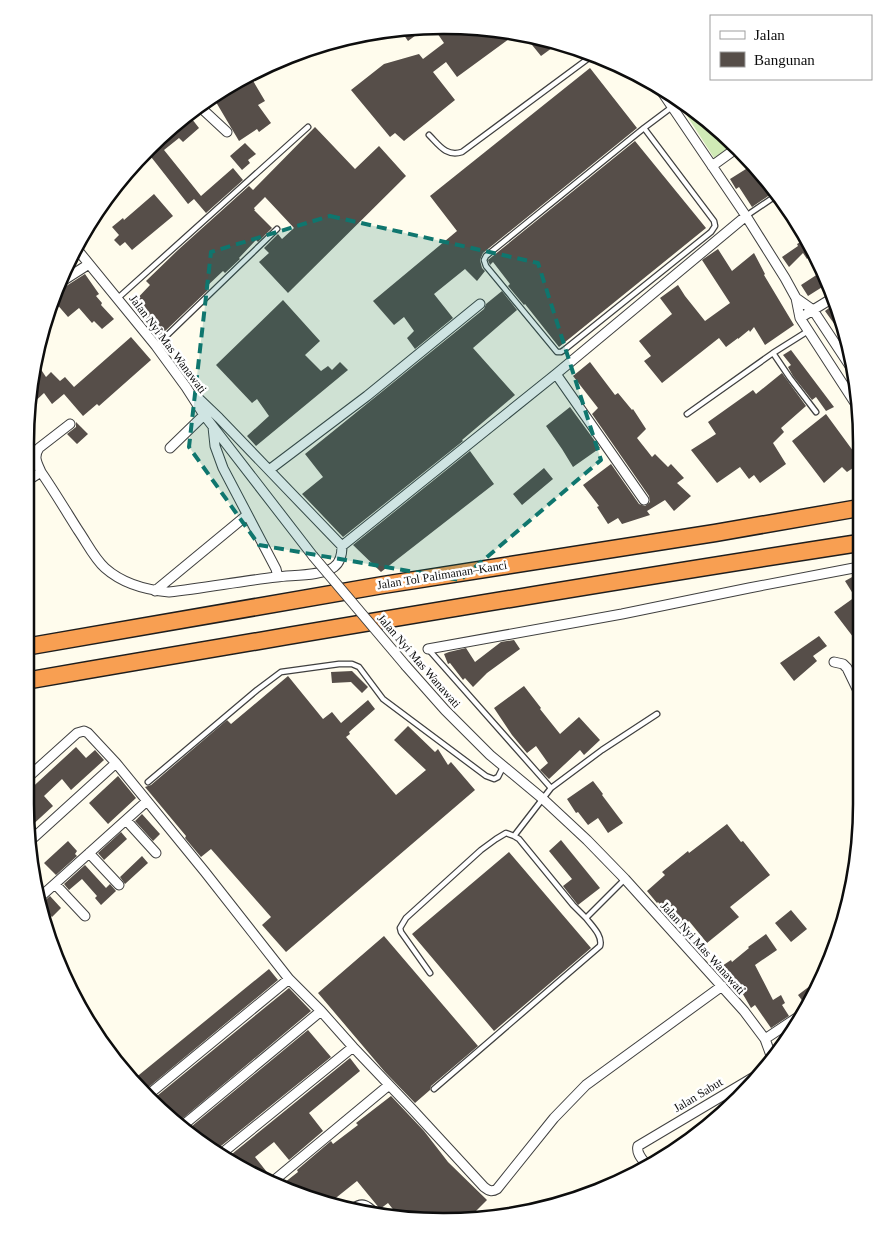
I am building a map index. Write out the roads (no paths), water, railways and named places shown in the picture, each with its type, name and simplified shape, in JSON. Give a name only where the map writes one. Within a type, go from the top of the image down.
[{"type":"highway","name":"Jalan Tol Palimanan–Kanci","points":[[34,645],[382,584],[715,533],[853,509]]},
{"type":"highway","points":[[34,678],[853,543]]},
{"type":"street","points":[[667,101],[746,216],[796,298],[800,318],[851,397]]},
{"type":"street","points":[[204,111],[227,132]]},
{"type":"street","points":[[712,166],[731,152]]},
{"type":"street","points":[[70,424],[39,448],[35,459],[41,472],[93,553],[105,568],[124,580],[142,588],[169,592],[319,573],[333,568],[339,563],[342,546],[556,374],[746,216]]},
{"type":"street","name":"Jalan Nyi Mas Wanawati","points":[[81,254],[156,346],[204,415],[313,556],[406,666],[445,710],[503,767],[543,799],[587,840],[624,879],[744,1011],[765,1039],[770,1052]]},
{"type":"street","points":[[70,276],[89,264]]},
{"type":"street","points":[[796,298],[813,310],[843,356]]},
{"type":"street","points":[[800,318],[828,301]]},
{"type":"street","points":[[269,470],[367,396],[480,304]]},
{"type":"street","points":[[556,374],[644,500]]},
{"type":"street","points":[[186,387],[219,418],[342,546]]},
{"type":"street","points":[[170,448],[204,415]]},
{"type":"street","points":[[213,426],[215,446],[223,468],[276,569],[278,577]]},
{"type":"street","points":[[34,476],[41,472]]},
{"type":"street","points":[[155,591],[248,515]]},
{"type":"street","points":[[428,649],[853,569]]},
{"type":"street","points":[[834,662],[845,666],[853,681]]},
{"type":"street","points":[[34,772],[76,733],[84,731],[88,733],[147,800],[289,979],[414,1110],[484,1187],[490,1191],[497,1189],[554,1118],[586,1085],[722,986]]},
{"type":"street","points":[[36,837],[116,763]]},
{"type":"street","points":[[44,893],[147,800]]},
{"type":"street","points":[[126,820],[156,853]]},
{"type":"street","points":[[89,853],[119,885]]},
{"type":"street","points":[[55,884],[85,916]]},
{"type":"street","points":[[152,1091],[289,979]]},
{"type":"street","points":[[186,1123],[321,1011]]},
{"type":"street","points":[[765,1039],[789,1023]]},
{"type":"street","points":[[226,1150],[352,1047]]},
{"type":"street","name":"Jalan Sabut","points":[[644,1160],[638,1152],[638,1146],[742,1084]]},
{"type":"street","points":[[277,1178],[389,1085]]},
{"type":"lane","points":[[429,135],[441,148],[455,154],[462,152],[586,59]]},
{"type":"lane","points":[[644,128],[714,221],[715,226],[711,232],[564,350],[557,352],[486,266],[484,260],[486,256],[644,128],[672,108]]},
{"type":"lane","points":[[118,298],[308,127]]},
{"type":"lane","points":[[746,216],[772,198]]},
{"type":"lane","points":[[156,346],[277,230]]},
{"type":"lane","points":[[687,414],[808,330]]},
{"type":"lane","points":[[773,353],[816,412]]},
{"type":"lane","points":[[428,649],[551,788]]},
{"type":"lane","points":[[148,782],[271,678],[281,672],[339,664],[352,664],[359,667],[383,699],[486,776],[494,779],[498,777],[503,767]]},
{"type":"lane","points":[[514,836],[551,788],[602,750],[657,714]]},
{"type":"lane","points":[[430,973],[400,932],[400,928],[406,918],[481,850],[506,833],[519,839],[573,905],[586,918],[602,942],[600,946],[434,1089]]},
{"type":"lane","points":[[586,918],[624,879]]},
{"type":"lane","points":[[357,1204],[364,1202],[370,1206]]}]
